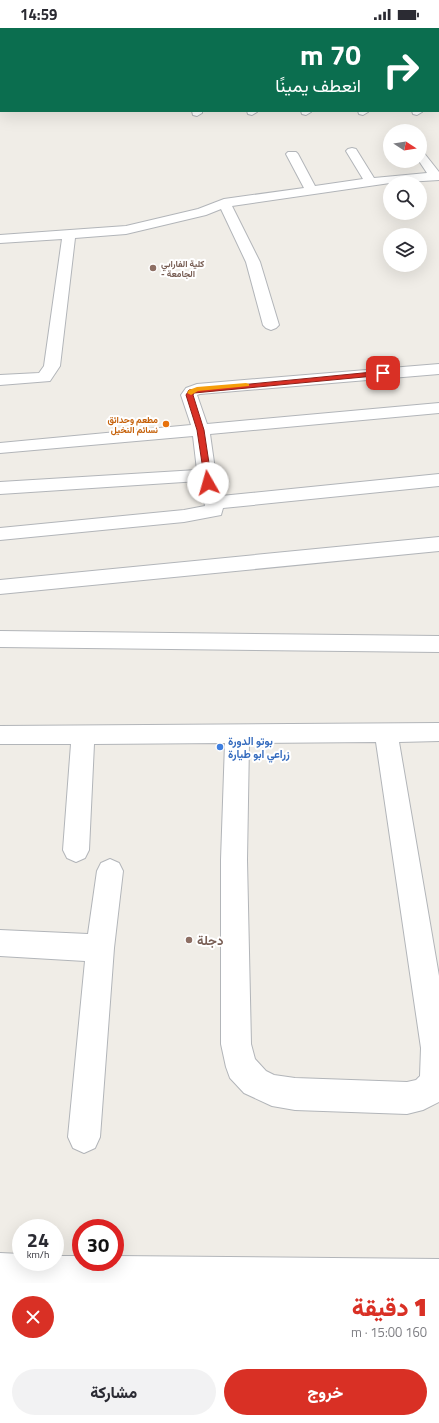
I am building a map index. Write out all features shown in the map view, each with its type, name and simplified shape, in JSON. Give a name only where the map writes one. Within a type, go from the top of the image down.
[{"type":"street","points":[[352,151],[370,182]]},
{"type":"street","points":[[292,154],[312,191]]},
{"type":"street","points":[[427,164],[437,176]]},
{"type":"street","points":[[0,239],[126,230],[202,212],[224,204],[370,182],[437,176]]},
{"type":"street","points":[[224,204],[253,262],[271,325]]},
{"type":"street","points":[[0,380],[44,378],[52,366],[69,235]]},
{"type":"street","points":[[0,534],[184,516],[214,511],[214,503],[209,491],[201,430],[189,395],[192,391],[197,389],[439,369]]},
{"type":"street","points":[[0,448],[439,408]]},
{"type":"street","points":[[0,488],[208,475]]},
{"type":"street","points":[[214,503],[439,480]]},
{"type":"street","points":[[0,587],[439,544]]},
{"type":"street","points":[[0,639],[439,644]]},
{"type":"street","points":[[237,734],[234,860],[236,1044],[241,1067],[255,1082],[280,1092],[295,1094],[408,1098],[423,1094],[432,1087],[437,1068],[436,1048],[386,732]]},
{"type":"street","points":[[0,735],[439,732]]},
{"type":"street","points":[[76,850],[83,735]]},
{"type":"street","points":[[84,1137],[100,948],[110,871]]},
{"type":"street","points":[[0,943],[100,948]]},
{"type":"street","points":[[0,1270],[45,1278],[423,1278]]},
{"type":"slow traffic","points":[[191,393],[197,389],[246,385]]},
{"type":"place","name":"كلية الفارابي - الجامعة","points":[[153,268]]},
{"type":"place","name":"مطعم وحدائق نسائم النخيل","points":[[166,424]]},
{"type":"place","name":"بوتو الدورة زراعي ابو طيارة","points":[[220,747]]},
{"type":"place","name":"دجلة","points":[[189,940]]},
{"type":"route","points":[[208,483],[201,430],[189,395],[192,391],[197,389],[383,373]]}]
